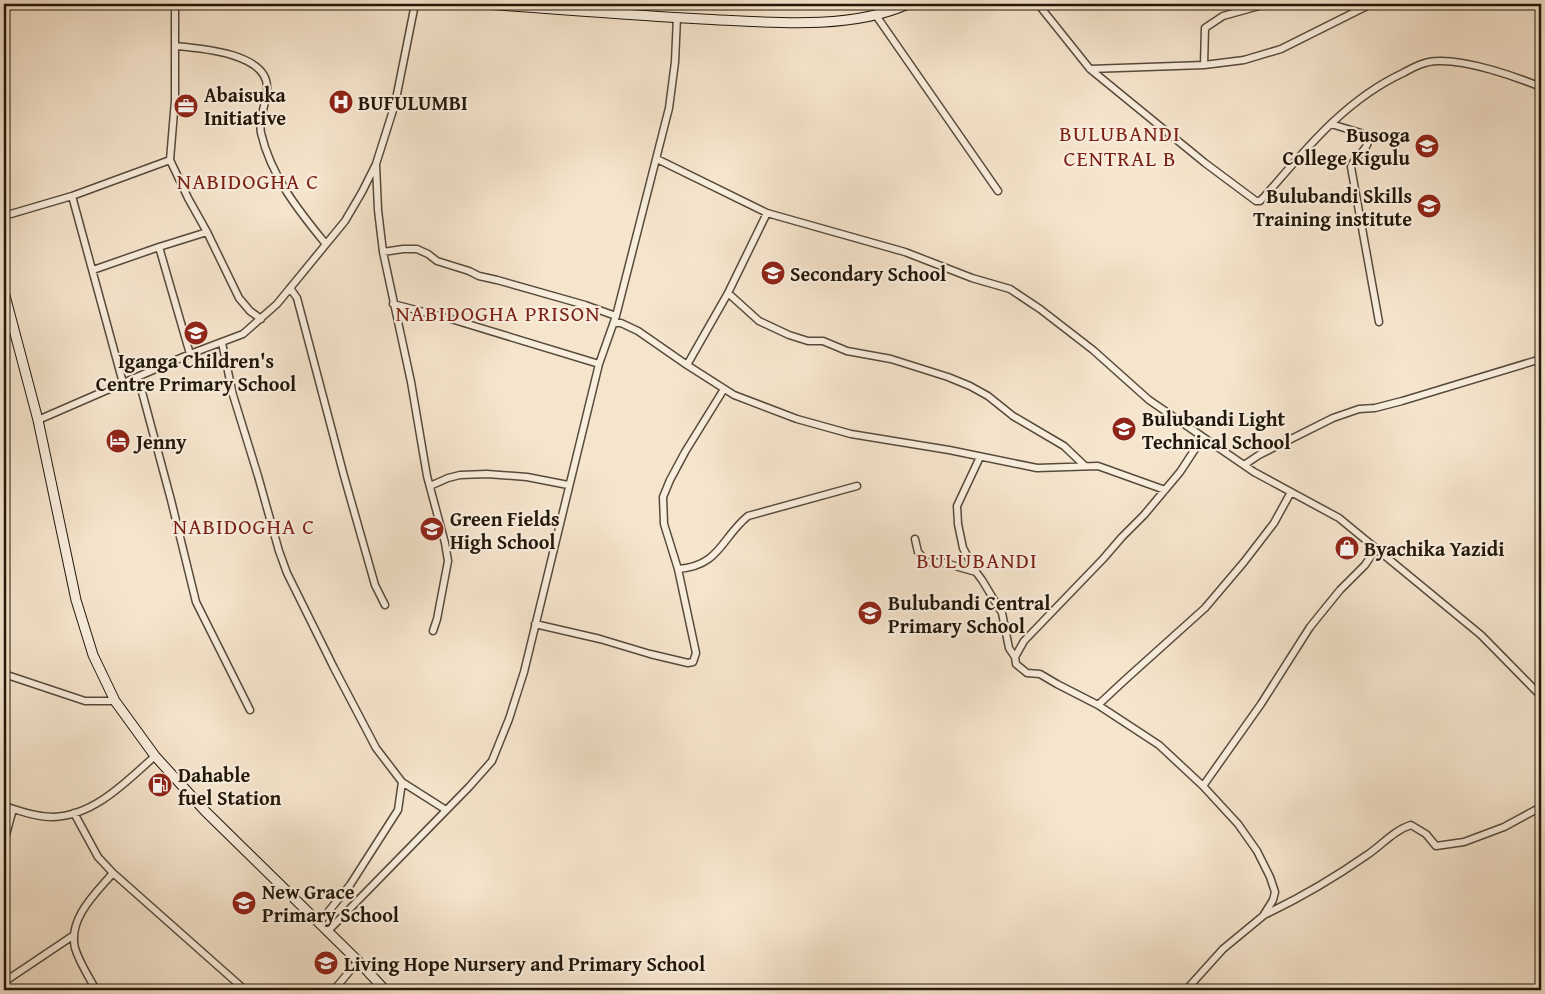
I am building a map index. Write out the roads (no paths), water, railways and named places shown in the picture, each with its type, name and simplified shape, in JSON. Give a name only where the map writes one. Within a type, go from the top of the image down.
[{"type":"street","points":[[175,4],[175,100],[170,160],[239,298],[250,311],[261,319]]},
{"type":"street","points":[[38,420],[190,354],[243,334],[277,304],[345,221],[376,164],[395,104],[415,4]]},
{"type":"street","points":[[483,4],[786,22],[831,22],[875,14],[908,4]]},
{"type":"street","points":[[1038,4],[1090,69],[1205,163],[1256,201],[1260,201],[1265,196],[1315,139],[1348,107],[1389,79],[1421,64],[1437,61],[1457,62],[1517,78],[1541,87]]},
{"type":"street","points":[[1204,64],[1205,28],[1223,16],[1266,4]]},
{"type":"street","points":[[1090,69],[1204,64],[1244,60],[1281,49],[1371,4]]},
{"type":"street","points":[[875,14],[998,191]]},
{"type":"street","points":[[327,932],[469,787],[492,761],[509,718],[521,682],[599,364],[615,320],[657,159],[669,108],[675,62],[677,17]]},
{"type":"street","points":[[175,46],[203,48],[247,59],[255,64],[268,87],[262,112],[261,130],[266,152],[295,206],[326,243]]},
{"type":"street","points":[[1331,124],[1361,133],[1368,141],[1368,146],[1352,163],[1351,167],[1379,322]]},
{"type":"street","points":[[657,159],[767,213],[905,252],[972,278],[1010,289],[1040,309],[1093,350],[1149,400],[1244,465],[1339,518],[1482,634],[1541,696]]},
{"type":"street","points":[[4,216],[72,196],[170,160]]},
{"type":"street","points":[[376,164],[378,210],[383,252],[411,382],[427,476],[448,561],[437,620],[433,631]]},
{"type":"street","points":[[72,196],[123,383]]},
{"type":"street","points":[[687,365],[728,293],[767,213]]},
{"type":"street","points":[[93,270],[207,232]]},
{"type":"street","points":[[159,247],[190,354]]},
{"type":"street","points":[[383,252],[417,249],[437,261],[480,276],[585,305],[638,331],[734,395],[797,419],[851,434],[949,450],[1037,468],[1098,466],[1165,490]]},
{"type":"street","points":[[290,288],[297,298],[375,585],[385,605]]},
{"type":"street","points":[[4,292],[38,420],[78,608],[94,656],[116,700],[155,756],[205,811],[358,961],[385,990]]},
{"type":"street","points":[[728,293],[759,321],[789,334],[808,341],[823,340],[847,351],[891,359],[970,386],[988,396],[1013,416],[1064,446],[1085,466]]},
{"type":"street","points":[[393,304],[452,319],[599,364]]},
{"type":"street","points":[[222,343],[233,395],[287,573],[376,748],[402,782],[446,810]]},
{"type":"street","points":[[1244,465],[1333,418],[1359,409],[1375,408],[1402,401],[1541,359]]},
{"type":"street","points":[[138,377],[196,602],[250,710]]},
{"type":"street","points":[[535,624],[600,639],[650,654],[688,663],[693,662],[696,653],[678,569],[664,524],[663,497],[685,452],[724,389]]},
{"type":"street","points":[[1015,657],[1024,640],[1144,515],[1180,472],[1203,437]]},
{"type":"street","points":[[980,457],[957,506],[958,524],[963,548],[1002,612],[1009,648],[1015,657],[1016,664],[1027,673],[1040,674],[1098,705],[1159,745],[1203,786],[1238,824],[1257,851],[1270,878],[1275,892],[1274,900],[1263,916]]},
{"type":"street","points":[[430,486],[460,475],[487,474],[527,477],[568,485]]},
{"type":"street","points":[[678,569],[696,566],[708,559],[718,551],[738,524],[748,516],[857,486]]},
{"type":"street","points":[[1098,705],[1206,608],[1274,523],[1291,492]]},
{"type":"street","points":[[915,539],[918,552],[927,562],[945,563],[976,572]]},
{"type":"street","points":[[1203,786],[1261,704],[1310,627],[1340,590],[1365,565],[1373,553],[1369,543]]},
{"type":"street","points":[[4,674],[85,701],[116,700]]},
{"type":"street","points":[[4,806],[35,815],[54,817],[74,813],[100,802],[124,784],[155,756]]},
{"type":"street","points":[[318,923],[350,885],[398,810],[402,782]]},
{"type":"street","points":[[1186,990],[1223,949],[1263,916],[1297,899],[1368,855],[1403,827],[1411,825],[1426,834],[1436,846],[1464,842],[1504,828],[1541,807]]},
{"type":"street","points":[[4,842],[13,809]]},
{"type":"street","points":[[74,813],[98,857],[113,873],[245,990]]},
{"type":"street","points":[[96,990],[78,955],[74,935],[84,907],[113,873]]},
{"type":"street","points":[[4,982],[74,935]]},
{"type":"street","points":[[334,990],[358,961]]},
{"type":"place","name":"BUFULUMBI","points":[[341,102]]},
{"type":"place","name":"Abaisuka Initiative","points":[[186,106]]},
{"type":"place","name":"Busoga College Kigulu","points":[[1427,146]]},
{"type":"place","name":"Bulubandi Skills Training institute","points":[[1429,206]]},
{"type":"place","name":"Secondary School","points":[[773,273]]},
{"type":"place","name":"Iganga Children's Centre Primary School","points":[[196,333]]},
{"type":"place","name":"Bulubandi Light Technical School","points":[[1124,429]]},
{"type":"place","name":"Jenny","points":[[118,441]]},
{"type":"place","name":"Green Fields High School","points":[[432,529]]},
{"type":"place","name":"Byachika Yazidi","points":[[1347,548]]},
{"type":"place","name":"Bulubandi Central Primary School","points":[[870,613]]},
{"type":"place","name":"Dahable fuel Station","points":[[160,785]]},
{"type":"place","name":"New Grace Primary School","points":[[244,903]]},
{"type":"place","name":"Living Hope Nursery and Primary School","points":[[326,963]]},
{"type":"district","name":"BULUBANDI CENTRAL B","points":[[1120,146]]},
{"type":"district","name":"NABIDOGHA C","points":[[248,181]]},
{"type":"district","name":"NABIDOGHA PRISON","points":[[498,313]]},
{"type":"district","name":"NABIDOGHA C","points":[[244,526]]},
{"type":"district","name":"BULUBANDI","points":[[977,560]]}]
